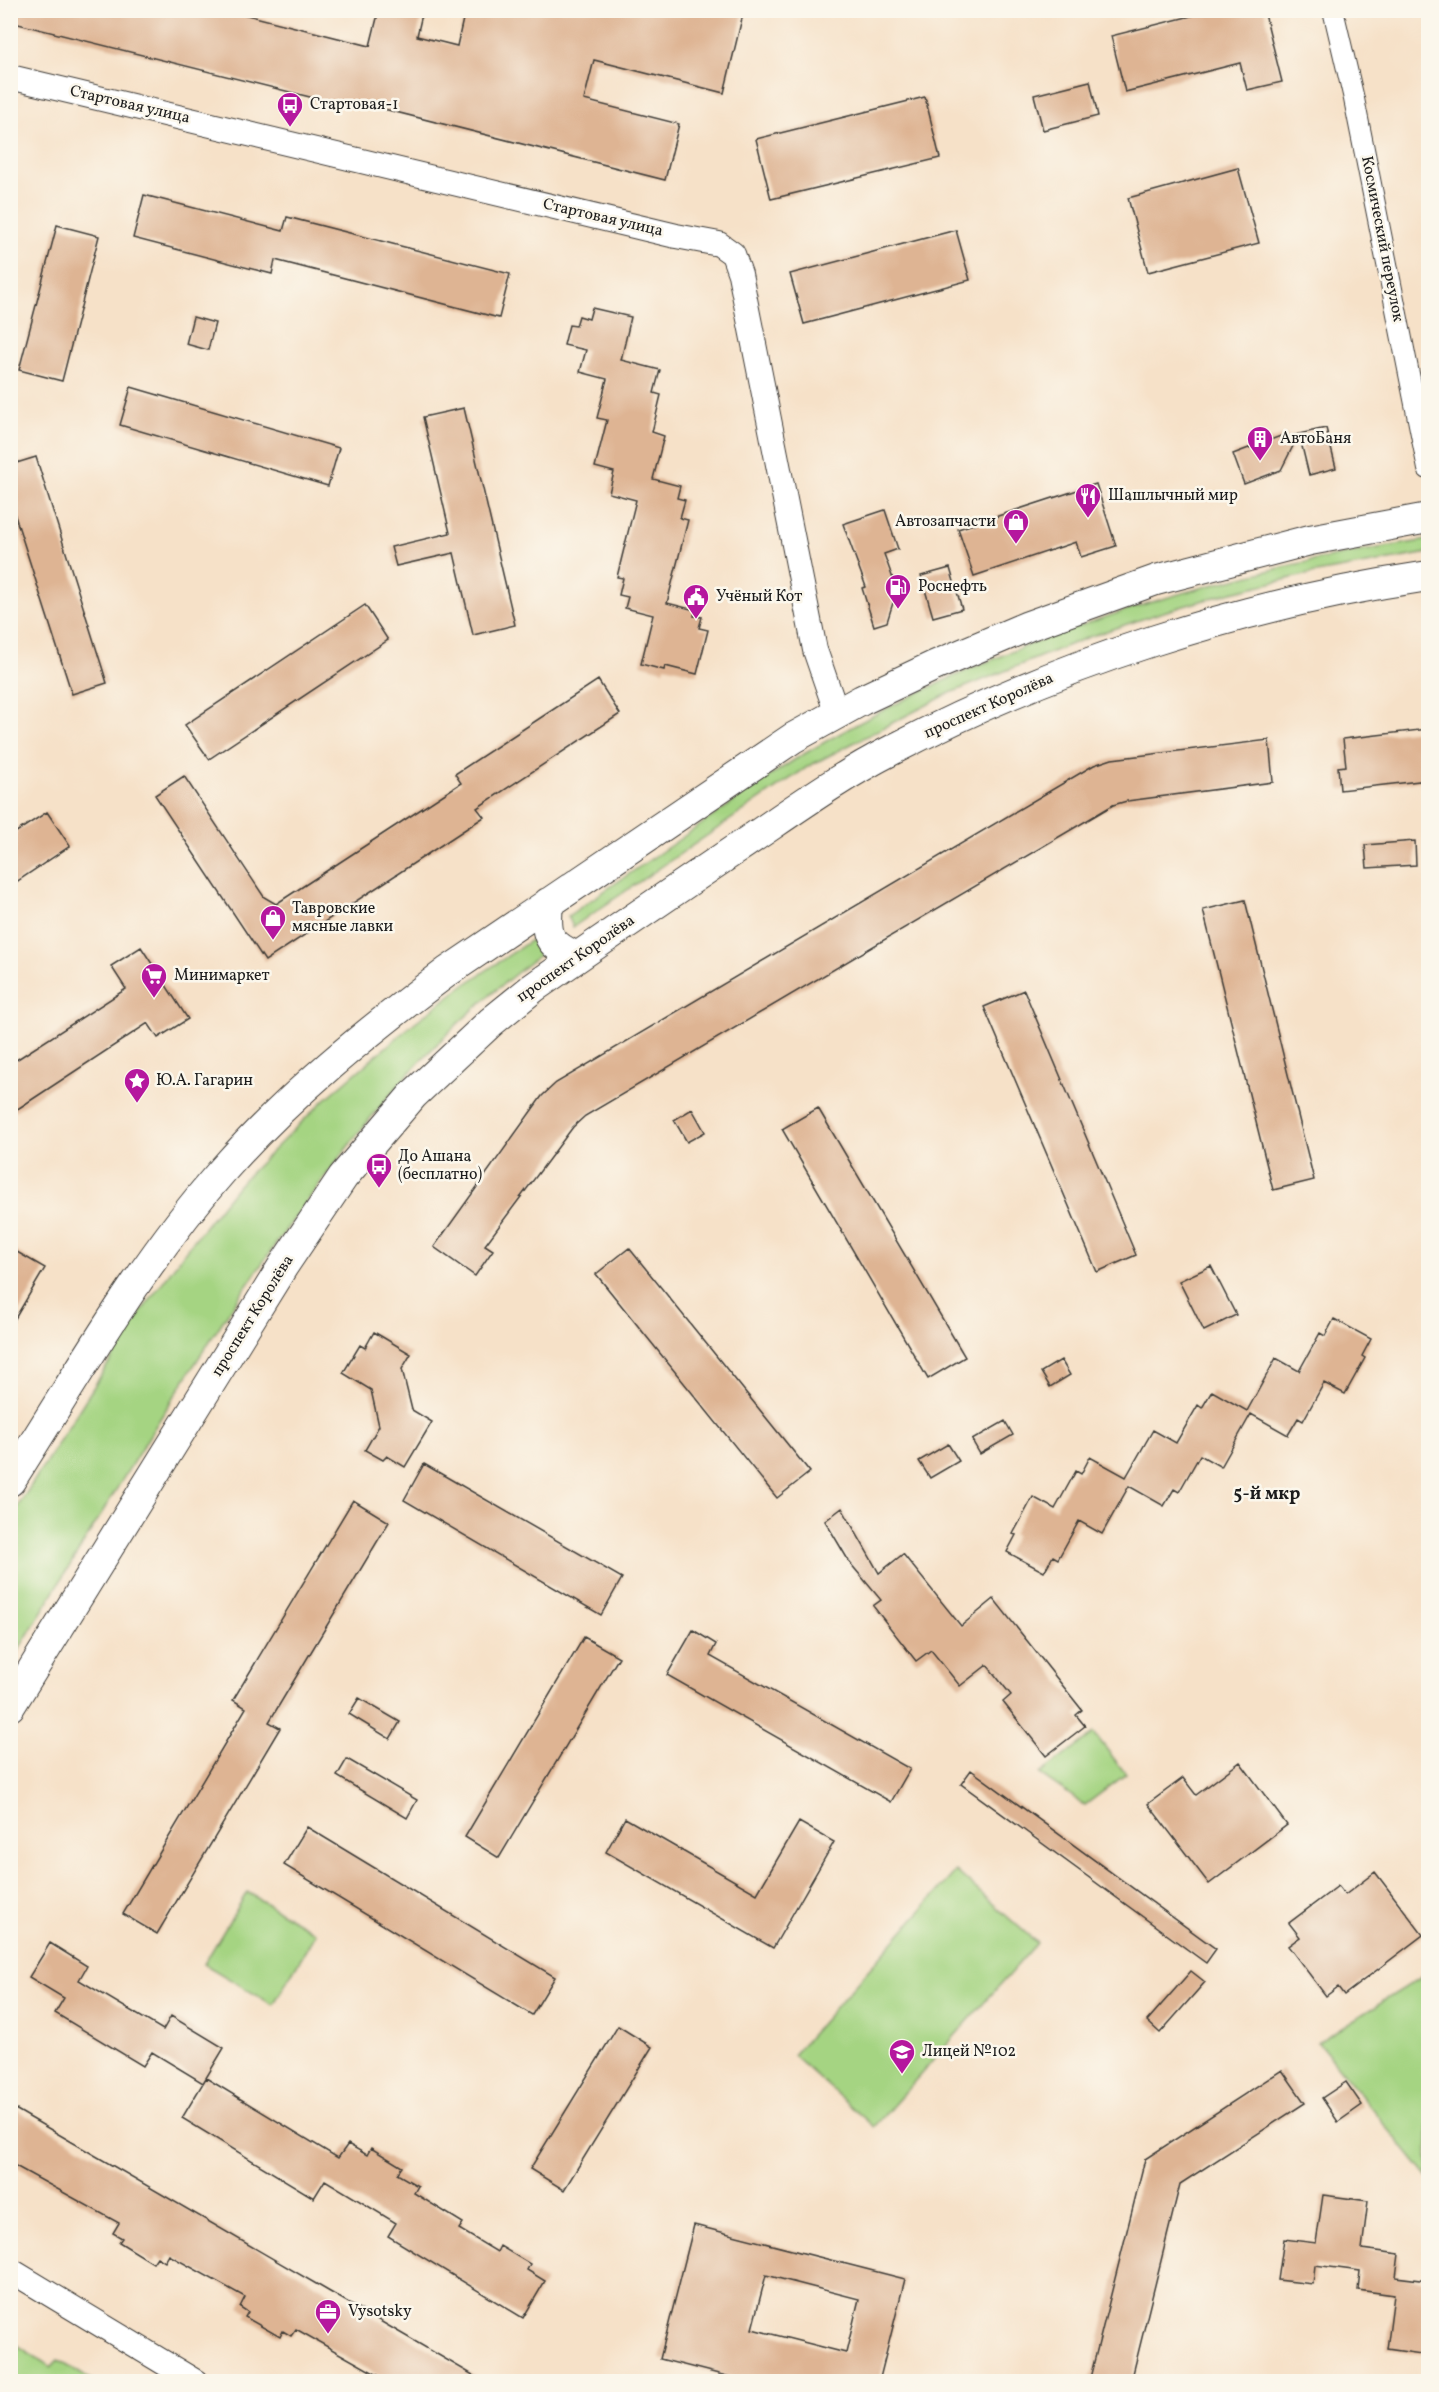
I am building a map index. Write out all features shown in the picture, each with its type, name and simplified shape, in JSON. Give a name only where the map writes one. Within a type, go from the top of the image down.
[{"type":"main road","points":[[10,1480],[130,1293],[173,1232],[224,1169],[287,1103],[372,1030],[447,972],[548,903],[793,738],[934,666],[1028,626],[1156,580],[1310,540],[1428,518]]},
{"type":"main road","name":"проспект Королёва","points":[[10,1706],[283,1266],[344,1177],[399,1112],[451,1058],[533,988],[821,791],[891,751],[962,716],[1094,661],[1173,634],[1321,596],[1428,576]]},
{"type":"main road","points":[[548,903],[546,924],[551,941],[561,950],[577,957]]},
{"type":"street","name":"Космический переулок","points":[[1333,10],[1354,99],[1428,469]]},
{"type":"street","name":"Стартовая улица","points":[[10,77],[676,236],[719,244],[733,254],[740,274],[815,650],[837,714]]},
{"type":"street","points":[[10,2270],[196,2382]]},
{"type":"green space","points":[[1428,540],[1428,553],[1305,575],[1232,592],[1160,613],[1089,637],[948,694],[809,766],[573,927],[568,916],[794,760],[877,714],[951,678],[1028,645],[1185,592],[1265,571]]},
{"type":"green space","points":[[536,937],[542,953],[474,1009],[416,1066],[359,1133],[288,1227],[180,1388],[11,1662],[11,1517],[143,1309],[239,1184],[322,1102],[414,1023],[460,988]]},
{"type":"green space","points":[[1094,1733],[1126,1774],[1085,1805],[1040,1774]]},
{"type":"green space","points":[[956,1871],[1037,1943],[874,2127],[793,2055]]},
{"type":"green space","points":[[247,1892],[316,1933],[273,2005],[204,1964]]},
{"type":"green space","points":[[1428,1973],[1428,2178],[1318,2042]]},
{"type":"green space","points":[[11,2341],[51,2367],[58,2360],[93,2381],[11,2381]]},
{"type":"building","points":[[10,10],[227,10],[370,46],[379,10],[423,10],[417,36],[457,46],[465,10],[744,10],[724,93],[594,60],[584,100],[679,124],[665,180],[356,102],[354,108],[10,22]]},
{"type":"building","points":[[1215,10],[1264,10],[1282,82],[1247,90],[1240,63],[1125,92],[1111,36]]},
{"type":"building","points":[[1090,81],[1098,116],[1043,130],[1034,95]]},
{"type":"building","points":[[925,97],[940,158],[771,199],[756,139]]},
{"type":"building","points":[[1238,168],[1259,243],[1148,272],[1128,198]]},
{"type":"building","points":[[144,195],[283,231],[287,217],[510,274],[499,318],[275,260],[272,274],[133,238]]},
{"type":"building","points":[[57,225],[99,236],[62,381],[19,370]]},
{"type":"building","points":[[956,230],[970,280],[804,324],[790,274]]},
{"type":"building","points":[[592,308],[631,317],[621,360],[660,370],[654,393],[661,395],[652,432],[664,436],[653,479],[680,486],[677,498],[685,500],[680,518],[688,520],[667,603],[695,610],[694,616],[702,617],[699,628],[708,630],[697,674],[665,666],[664,670],[641,664],[653,615],[625,608],[628,597],[619,595],[623,578],[617,577],[636,500],[609,493],[614,472],[595,467],[607,420],[597,418],[607,379],[580,372],[586,350],[564,345],[569,325],[576,326],[579,316],[589,319]]},
{"type":"building","points":[[193,317],[215,323],[208,350],[186,344]]},
{"type":"building","points":[[131,387],[339,448],[328,486],[120,425]]},
{"type":"building","points":[[464,408],[515,625],[473,635],[454,553],[396,566],[391,547],[450,533],[423,417]]},
{"type":"building","points":[[1326,428],[1336,468],[1309,475],[1299,434]]},
{"type":"building","name":"АвтоБаня","points":[[1286,434],[1287,437],[1299,434],[1281,470],[1244,484],[1233,454]]},
{"type":"building","points":[[36,457],[107,683],[72,694],[10,500],[10,465]]},
{"type":"building","points":[[1096,484],[1116,546],[1081,557],[1076,542],[974,576],[958,529]]},
{"type":"building","points":[[885,510],[898,549],[884,554],[897,590],[887,622],[874,626],[862,588],[866,587],[843,524]]},
{"type":"building","points":[[950,568],[962,609],[933,617],[921,576]]},
{"type":"building","points":[[365,605],[388,640],[209,759],[185,725]]},
{"type":"building","points":[[598,680],[620,714],[477,808],[484,817],[265,961],[155,795],[184,776],[264,897],[276,904],[461,783],[455,774]]},
{"type":"building","points":[[1428,729],[1428,780],[1340,790],[1338,767],[1346,766],[1343,739]]},
{"type":"building","points":[[1269,740],[1273,782],[1127,801],[1113,805],[585,1116],[573,1127],[485,1245],[493,1250],[475,1276],[434,1247],[542,1096],[556,1083],[1094,765],[1112,759]]},
{"type":"building","points":[[47,812],[70,846],[10,886],[10,836]]},
{"type":"building","points":[[1415,841],[1416,865],[1367,868],[1365,845]]},
{"type":"building","points":[[1245,900],[1314,1180],[1273,1190],[1203,910]]},
{"type":"building","points":[[141,947],[188,1019],[158,1038],[148,1023],[10,1114],[10,1064],[126,989],[111,966]]},
{"type":"building","points":[[1024,990],[1136,1255],[1097,1272],[984,1007]]},
{"type":"building","points":[[818,1108],[965,1357],[928,1379],[782,1129]]},
{"type":"building","points":[[692,1109],[705,1132],[687,1142],[674,1120]]},
{"type":"building","points":[[10,1248],[45,1268],[10,1327]]},
{"type":"building","points":[[629,1248],[810,1472],[777,1498],[596,1274]]},
{"type":"building","points":[[1211,1266],[1236,1315],[1204,1331],[1179,1281]]},
{"type":"building","points":[[1334,1319],[1371,1339],[1362,1356],[1365,1358],[1345,1394],[1324,1383],[1303,1421],[1298,1418],[1288,1435],[1251,1414],[1221,1467],[1200,1455],[1179,1492],[1174,1489],[1164,1506],[1129,1486],[1102,1534],[1079,1521],[1058,1559],[1053,1556],[1044,1572],[1007,1552],[1016,1535],[1013,1534],[1033,1497],[1055,1509],[1076,1471],[1081,1474],[1090,1457],[1126,1477],[1153,1430],[1176,1443],[1198,1405],[1202,1408],[1212,1391],[1247,1411],[1276,1358],[1299,1371],[1320,1333],[1325,1336]]},
{"type":"building","points":[[374,1332],[411,1354],[402,1369],[412,1410],[432,1422],[405,1467],[387,1456],[383,1460],[365,1450],[379,1426],[371,1390],[343,1373],[360,1345],[365,1348]]},
{"type":"building","points":[[1061,1360],[1070,1375],[1050,1387],[1041,1372]]},
{"type":"building","points":[[1005,1421],[1013,1435],[980,1454],[972,1440]]},
{"type":"building","points":[[948,1444],[959,1461],[930,1478],[919,1461]]},
{"type":"building","points":[[424,1464],[622,1578],[601,1615],[404,1500]]},
{"type":"building","points":[[353,1500],[389,1522],[269,1722],[280,1728],[157,1934],[123,1914],[246,1708],[233,1700]]},
{"type":"building","points":[[842,1508],[879,1573],[903,1554],[961,1626],[994,1599],[1082,1710],[1076,1715],[1085,1726],[1046,1756],[1003,1702],[1011,1695],[987,1665],[960,1686],[931,1650],[916,1661],[873,1606],[881,1600],[850,1563],[825,1521]]},
{"type":"building","points":[[693,1630],[716,1644],[710,1656],[910,1769],[891,1802],[667,1675]]},
{"type":"building","points":[[584,1637],[619,1657],[499,1858],[465,1837]]},
{"type":"building","points":[[359,1698],[400,1722],[390,1739],[349,1714]]},
{"type":"building","points":[[347,1759],[417,1800],[407,1818],[337,1776]]},
{"type":"building","points":[[1240,1762],[1287,1825],[1209,1884],[1148,1804],[1183,1778],[1196,1795]]},
{"type":"building","points":[[971,1770],[1216,1949],[1206,1963],[961,1784]]},
{"type":"building","points":[[625,1818],[757,1894],[799,1822],[834,1842],[773,1948],[606,1852]]},
{"type":"building","points":[[307,1827],[555,1977],[532,2015],[284,1865]]},
{"type":"building","points":[[1375,1872],[1423,1935],[1344,1995],[1338,1987],[1326,1996],[1288,1946],[1300,1937],[1289,1923],[1338,1886],[1345,1895]]},
{"type":"building","points":[[50,1943],[87,1966],[79,1980],[163,2030],[171,2016],[224,2048],[203,2083],[152,2052],[143,2066],[55,2013],[64,1998],[29,1977]]},
{"type":"building","points":[[1191,1971],[1205,1982],[1160,2033],[1147,2021]]},
{"type":"building","points":[[618,2026],[652,2047],[564,2190],[530,2169]]},
{"type":"building","points":[[1282,2070],[1305,2103],[1180,2184],[1131,2382],[1089,2382],[1145,2159]]},
{"type":"building","points":[[206,2078],[338,2158],[348,2144],[367,2155],[371,2148],[402,2167],[397,2174],[418,2186],[414,2193],[463,2223],[459,2229],[497,2252],[500,2246],[530,2264],[527,2270],[545,2281],[523,2318],[388,2236],[396,2223],[325,2180],[314,2198],[182,2118]]},
{"type":"building","points":[[1346,2082],[1362,2105],[1338,2122],[1322,2098]]},
{"type":"building","points":[[10,2106],[485,2382],[390,2382],[296,2329],[291,2336],[283,2331],[280,2337],[245,2317],[248,2312],[240,2307],[245,2297],[169,2255],[165,2262],[157,2257],[153,2263],[119,2242],[122,2238],[113,2233],[119,2223],[10,2163]]},
{"type":"building","points":[[1323,2195],[1368,2201],[1362,2249],[1399,2254],[1396,2277],[1428,2281],[1428,2355],[1387,2349],[1394,2295],[1358,2290],[1360,2271],[1315,2265],[1313,2284],[1278,2280],[1284,2239],[1316,2243]]},
{"type":"building","points":[[694,2225],[905,2279],[879,2382],[750,2382],[660,2359]],"holes":[[[766,2275],[859,2299],[846,2353],[752,2329]]]},
{"type":"place","name":"Стартовая-1","points":[[290,128]]},
{"type":"place","name":"АвтоБаня","points":[[1260,462]]},
{"type":"place","name":"Шашлычный мир","points":[[1088,519]]},
{"type":"place","name":"Автозапчасти","points":[[1016,545]]},
{"type":"place","name":"Роснефть","points":[[898,610]]},
{"type":"place","name":"Учёный Кот","points":[[696,620]]},
{"type":"place","name":"Тавровские мясные лавки","points":[[273,941]]},
{"type":"place","name":"Минимаркет","points":[[154,999]]},
{"type":"place","name":"Ю.А. Гагарин","points":[[137,1104]]},
{"type":"place","name":"До Ашана (бесплатно)","points":[[379,1189]]},
{"type":"place","name":"Лицей №102","points":[[902,2075]]},
{"type":"place","name":"Vysotsky","points":[[328,2335]]},
{"type":"district","name":"5-й мкр","points":[[1267,1494]]}]
